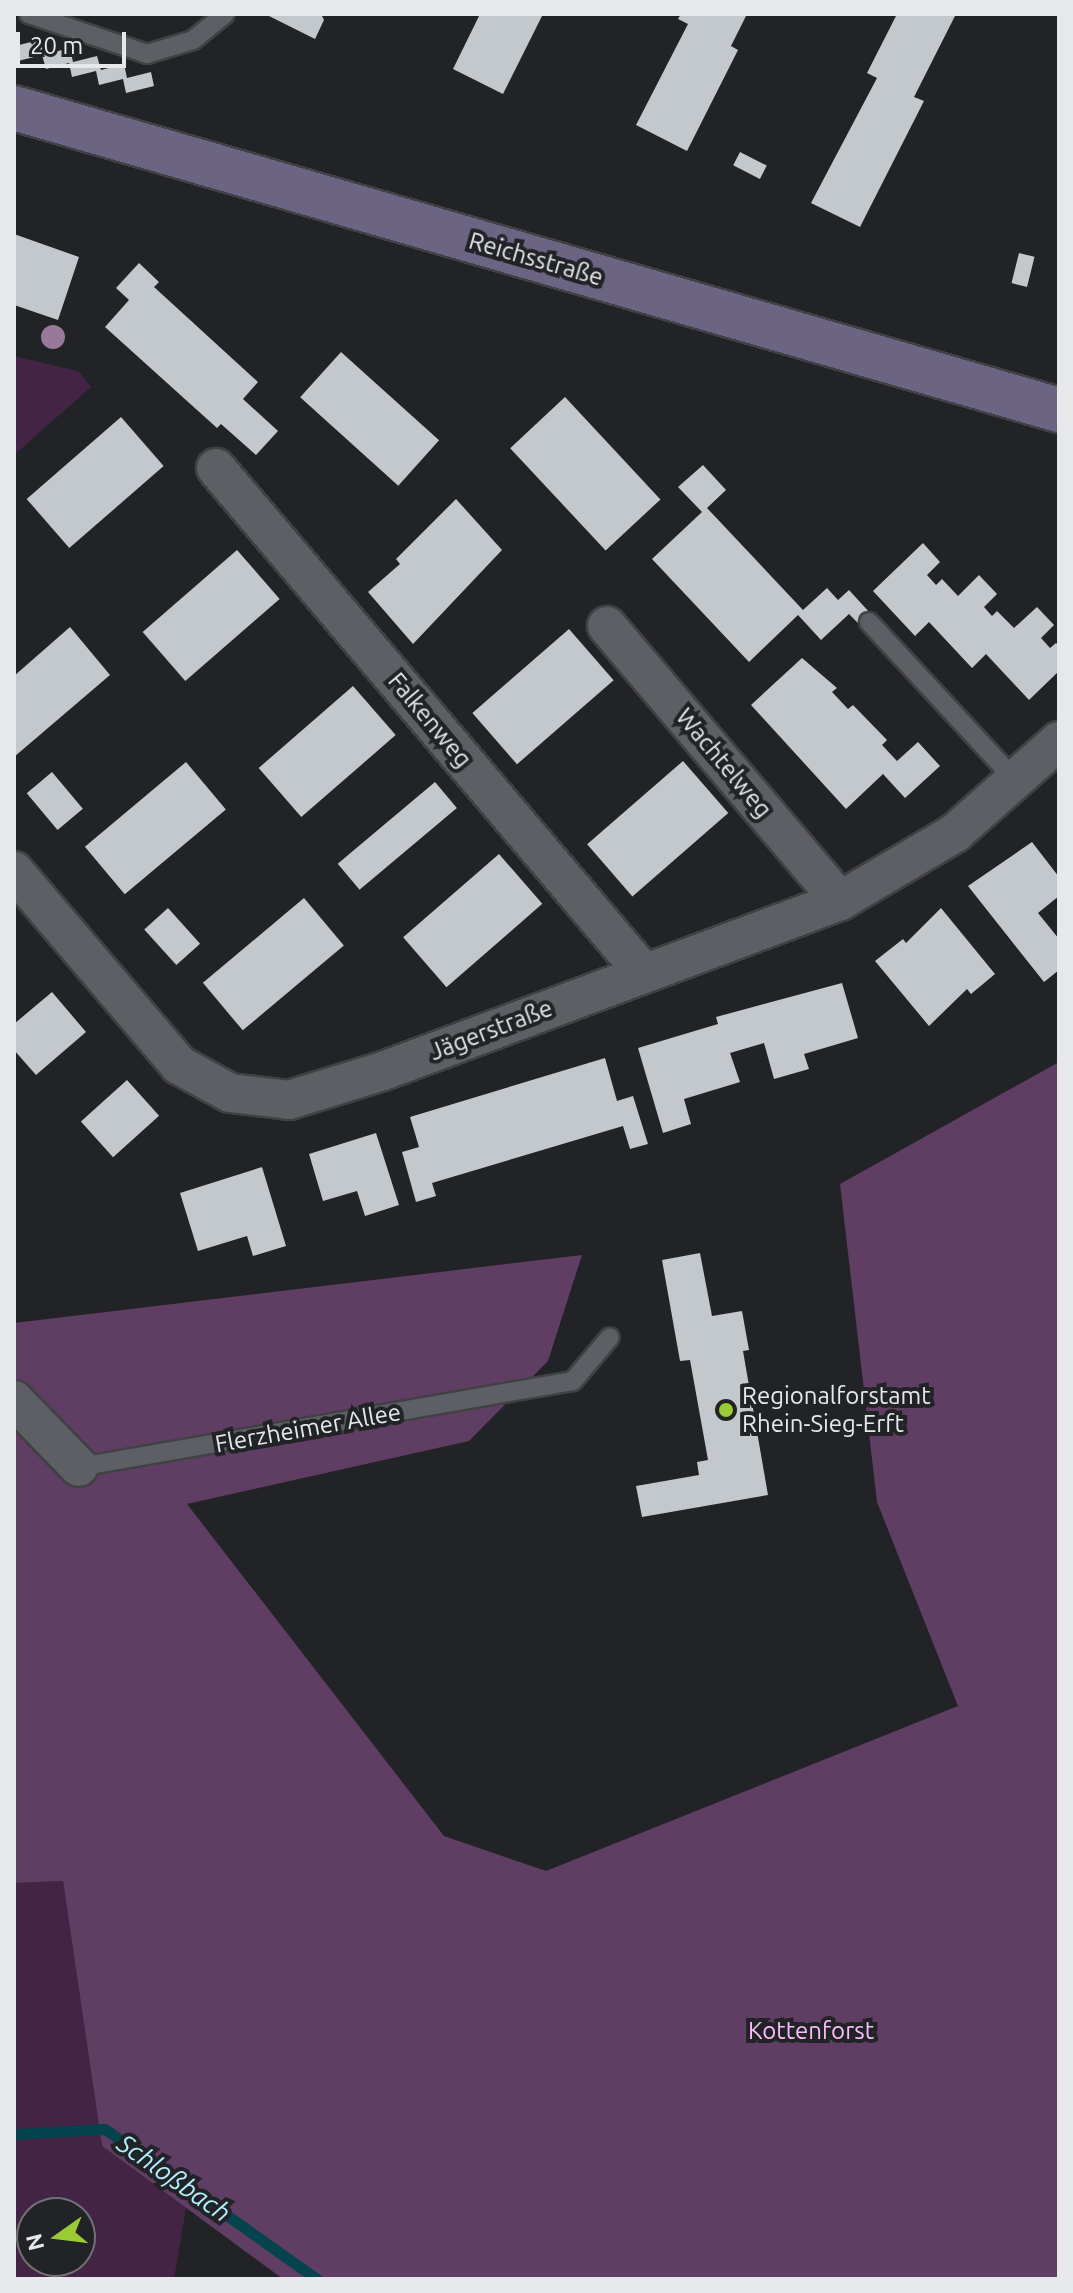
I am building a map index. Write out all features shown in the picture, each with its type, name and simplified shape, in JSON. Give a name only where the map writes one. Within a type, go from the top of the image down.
[{"type":"main road","name":"Reichsstraße","points":[[14,108],[1059,410]]},
{"type":"street","name":"Falkenweg","points":[[216,468],[643,972]]},
{"type":"street","name":"Wachtelweg","points":[[607,626],[840,901]]},
{"type":"street","name":"Jägerstraße","points":[[14,871],[179,1065],[230,1093],[289,1100],[383,1071],[840,901],[955,833],[1017,782],[1059,741]]},
{"type":"street","name":"Flerzheimer Allee","points":[[14,1400],[79,1467]]},
{"type":"lane","points":[[29,14],[147,54],[193,40],[225,14]]},
{"type":"lane","points":[[869,622],[1017,782]]},
{"type":"lane","name":"Flerzheimer Allee","points":[[79,1467],[573,1381],[610,1337]]},
{"type":"shaded area","points":[[14,356],[78,371],[91,387],[14,455]]},
{"type":"shaded area","points":[[63,1881],[102,2146],[186,2208],[174,2279],[14,2279],[14,1883]]},
{"type":"green space","name":"Kottenforst","points":[[1059,1062],[1059,2279],[283,2279],[102,2146],[63,1881],[14,1883],[14,1323],[582,1255],[548,1361],[469,1441],[187,1504],[444,1836],[546,1871],[958,1706],[877,1502],[840,1184]]},
{"type":"building","points":[[265,14],[321,14],[324,20],[315,39]]},
{"type":"building","points":[[480,14],[543,14],[503,94],[453,69]]},
{"type":"building","points":[[681,14],[747,14],[731,46],[738,50],[687,151],[636,125],[688,24],[678,19]]},
{"type":"building","points":[[897,14],[956,14],[914,97],[924,101],[860,227],[811,203],[877,78],[867,73]]},
{"type":"building","points":[[14,30],[19,45],[43,39],[46,54],[70,48],[73,62],[97,56],[101,70],[124,64],[127,78],[151,72],[154,86],[126,93],[123,79],[99,85],[96,71],[72,77],[69,63],[46,69],[42,55],[18,61]]},
{"type":"building","points":[[740,152],[767,166],[760,179],[733,165]]},
{"type":"building","points":[[14,234],[79,257],[58,320],[14,305]]},
{"type":"building","points":[[1019,253],[1035,257],[1027,287],[1012,283]]},
{"type":"building","points":[[139,263],[159,282],[154,287],[258,382],[243,399],[278,431],[256,455],[221,424],[217,428],[105,327],[129,300],[116,288]]},
{"type":"building","points":[[341,352],[439,440],[398,486],[300,397]]},
{"type":"building","points":[[565,397],[660,499],[606,551],[510,448]]},
{"type":"building","points":[[121,417],[164,466],[69,548],[27,499]]},
{"type":"building","points":[[703,465],[726,490],[707,508],[803,610],[827,588],[838,600],[849,590],[871,614],[860,625],[849,614],[821,640],[798,615],[749,662],[652,559],[702,512],[678,487]]},
{"type":"building","points":[[456,499],[502,550],[413,644],[368,592],[400,564],[396,559]]},
{"type":"building","points":[[923,543],[940,562],[927,575],[936,585],[942,579],[958,596],[979,575],[997,594],[984,607],[992,616],[997,611],[1014,628],[1037,607],[1054,625],[1041,638],[1050,648],[1056,643],[1059,646],[1059,671],[1029,700],[986,654],[972,668],[929,622],[915,636],[873,591]]},
{"type":"building","points":[[237,550],[280,599],[185,681],[143,632]]},
{"type":"building","points":[[70,627],[110,675],[14,757],[14,676]]},
{"type":"building","points":[[569,629],[614,680],[517,764],[472,713]]},
{"type":"building","points":[[802,658],[837,688],[832,692],[848,709],[853,705],[887,740],[882,745],[897,761],[918,742],[940,766],[905,798],[883,774],[846,809],[751,705]]},
{"type":"building","points":[[353,686],[396,735],[301,817],[259,768]]},
{"type":"building","points":[[683,761],[728,813],[632,896],[587,844]]},
{"type":"building","points":[[186,762],[226,809],[125,894],[85,847]]},
{"type":"building","points":[[52,772],[83,809],[58,830],[27,793]]},
{"type":"building","points":[[435,782],[457,808],[360,890],[338,864]]},
{"type":"building","points":[[1032,842],[1059,877],[1059,896],[1038,913],[1059,939],[1059,970],[1044,982],[968,886]]},
{"type":"building","points":[[499,854],[542,904],[446,987],[403,937]]},
{"type":"building","points":[[304,898],[344,945],[243,1030],[203,983]]},
{"type":"building","points":[[168,908],[200,944],[176,965],[144,929]]},
{"type":"building","points":[[941,908],[995,974],[971,994],[967,989],[929,1026],[875,961],[903,939],[906,943]]},
{"type":"building","points":[[842,983],[858,1038],[804,1054],[809,1069],[774,1079],[764,1043],[730,1053],[740,1082],[684,1099],[691,1124],[663,1133],[638,1048],[718,1024],[716,1017]]},
{"type":"building","points":[[52,992],[86,1032],[36,1075],[14,1050],[14,1024]]},
{"type":"building","points":[[605,1058],[617,1101],[633,1096],[648,1144],[630,1149],[623,1126],[432,1183],[436,1196],[416,1202],[402,1152],[419,1147],[410,1117]]},
{"type":"building","points":[[127,1080],[159,1116],[113,1157],[81,1121]]},
{"type":"building","points":[[376,1133],[399,1205],[365,1216],[357,1191],[323,1201],[309,1154]]},
{"type":"building","points":[[262,1167],[286,1246],[253,1256],[247,1236],[198,1251],[180,1193]]},
{"type":"building","name":"Regionalforstamt Rhein-Sieg-Erft","points":[[700,1253],[712,1316],[742,1311],[749,1350],[743,1351],[768,1495],[642,1517],[636,1486],[699,1475],[697,1462],[708,1460],[690,1360],[680,1361],[662,1260]]},
{"type":"waterway","name":"Schloßbach","points":[[14,2134],[105,2129],[317,2279]]},
{"type":"place","name":"Regionalforstamt Rhein-Sieg-Erft","points":[[726,1410]]}]
